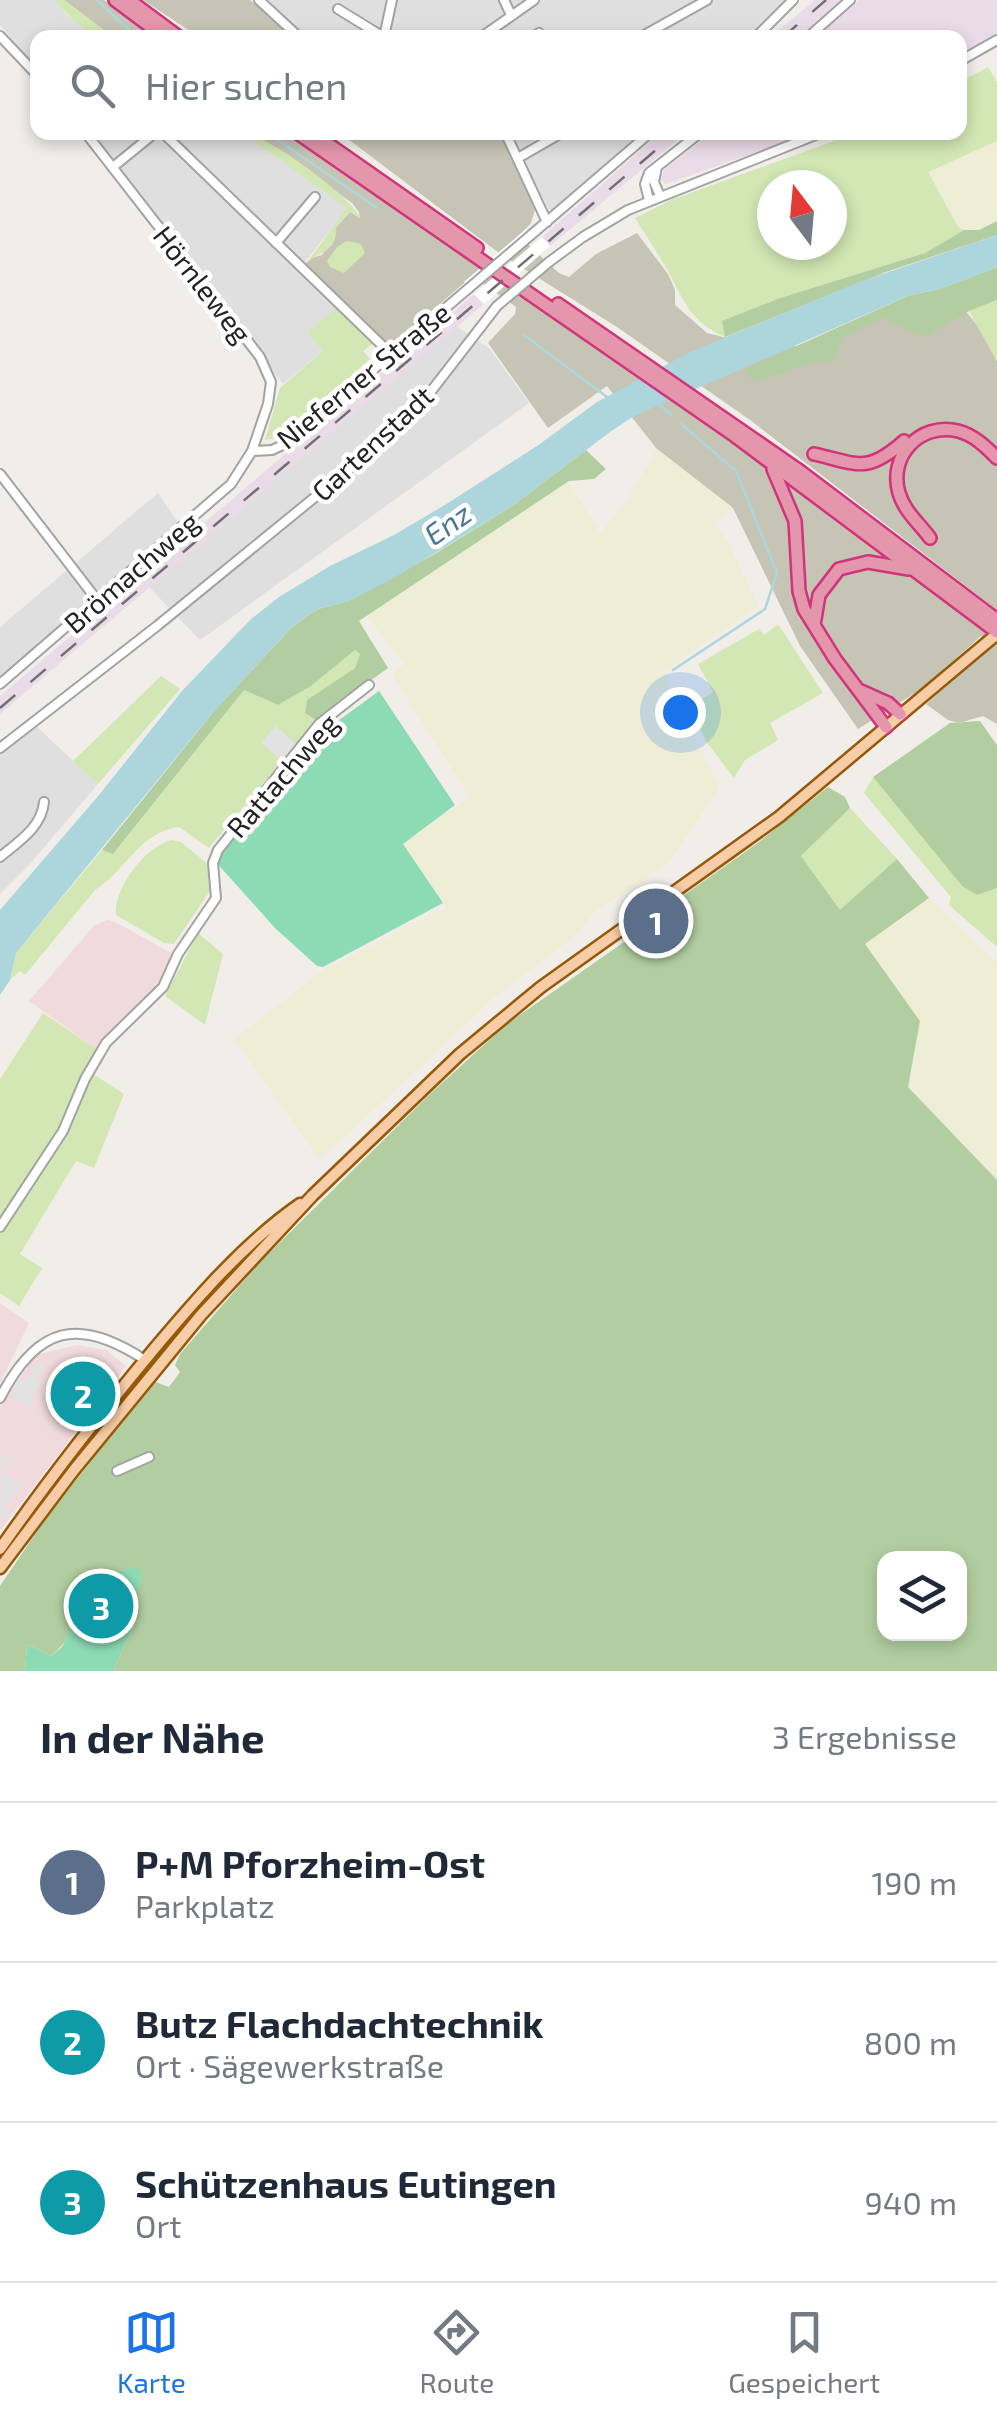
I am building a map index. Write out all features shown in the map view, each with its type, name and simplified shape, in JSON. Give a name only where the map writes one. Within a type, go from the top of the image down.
[{"type":"highway","points":[[116,0],[155,30]]},
{"type":"highway","points":[[130,0],[169,30]]},
{"type":"highway","points":[[308,140],[635,361]]},
{"type":"highway","points":[[322,140],[901,545],[982,609],[997,633]]},
{"type":"highway","points":[[814,454],[846,464],[865,465],[882,459],[914,433],[945,424],[969,428],[997,448]]},
{"type":"highway","points":[[930,538],[898,492],[896,470],[906,448],[926,434],[954,430],[973,438],[997,458]]},
{"type":"highway","points":[[737,432],[772,465],[991,622]]},
{"type":"highway","points":[[772,465],[795,521],[799,591],[814,625],[886,727]]},
{"type":"highway","points":[[814,625],[820,595],[839,569],[868,562],[916,570]]},
{"type":"highway","points":[[856,688],[904,711]]},
{"type":"main road","points":[[0,1568],[155,1368],[313,1195],[504,1015],[770,824],[997,633]]},
{"type":"main road","points":[[0,1549],[162,1339],[235,1259],[285,1214],[313,1195]]},
{"type":"main road","points":[[145,1360],[155,1368]]},
{"type":"street","points":[[259,0],[291,30]]},
{"type":"street","points":[[386,30],[392,0]]},
{"type":"street","points":[[504,0],[511,15]]},
{"type":"street","points":[[491,30],[534,0]]},
{"type":"street","points":[[654,30],[707,0]]},
{"type":"street","points":[[762,30],[792,0]]},
{"type":"street","points":[[816,30],[850,0]]},
{"type":"street","points":[[338,10],[372,30]]},
{"type":"street","points":[[0,36],[30,68]]},
{"type":"street","points":[[967,57],[997,40]]},
{"type":"street","name":"Hörnleweg","points":[[91,140],[270,374],[268,404],[252,451]]},
{"type":"street","points":[[113,167],[148,140]]},
{"type":"street","points":[[167,140],[391,354]]},
{"type":"street","points":[[509,140],[547,222]]},
{"type":"street","points":[[518,158],[549,140]]},
{"type":"street","name":"Nieferner Straße","points":[[252,451],[272,450],[287,443],[642,140]]},
{"type":"street","points":[[649,200],[645,178],[691,140]]},
{"type":"street","name":"Gartenstadt","points":[[0,748],[179,608],[406,420],[497,306],[549,262],[607,221],[649,200],[803,140]]},
{"type":"street","points":[[657,166],[654,182],[660,196]]},
{"type":"street","points":[[276,243],[315,197]]},
{"type":"street","name":"Brömachweg","points":[[0,684],[220,495],[252,451]]},
{"type":"street","points":[[0,474],[97,600]]},
{"type":"street","name":"Rattachweg","points":[[0,1227],[64,1131],[89,1071],[106,1043],[162,987],[178,954],[216,898],[214,863],[218,850],[319,724],[369,686]]},
{"type":"street","points":[[0,857],[31,832],[44,811],[44,802]]},
{"type":"street","points":[[0,1398],[22,1360],[49,1340],[76,1333],[93,1334],[114,1340],[145,1360]]},
{"type":"street","points":[[128,1349],[144,1351],[162,1339]]},
{"type":"street","points":[[117,1471],[148,1458]]},
{"type":"shaded area","points":[[0,0],[55,0],[67,15],[90,30],[30,30],[30,61],[0,25]]},
{"type":"shaded area","points":[[64,0],[104,0],[145,30],[104,30]]},
{"type":"shaded area","points":[[143,0],[250,0],[285,30],[188,30]]},
{"type":"shaded area","points":[[265,0],[789,0],[759,30],[299,30]]},
{"type":"shaded area","points":[[815,0],[841,0],[806,30],[779,30]]},
{"type":"shaded area","points":[[859,0],[997,0],[997,34],[967,50],[967,30],[825,30]]},
{"type":"shaded area","points":[[95,140],[252,140],[348,208],[301,267],[340,306],[308,332],[324,350],[283,384]]},
{"type":"shaded area","points":[[263,140],[298,140],[369,187],[691,412],[997,637],[997,724],[983,716],[959,723],[948,720],[926,704],[990,647],[981,636],[923,688],[858,729],[800,646],[733,508],[657,449],[607,386],[548,428],[488,343],[515,314],[516,307],[472,276],[388,349],[302,266],[322,255],[336,233],[335,228],[350,212],[360,218],[352,203]]},
{"type":"shaded area","points":[[349,140],[504,140],[536,206],[531,223],[519,236],[559,273],[569,277],[596,254],[637,233],[668,274],[675,290],[675,305],[707,333],[796,346],[952,294],[997,350],[997,610],[750,420],[617,327],[503,256]]},
{"type":"shaded area","points":[[512,140],[638,140],[553,210]]},
{"type":"shaded area","points":[[652,140],[678,140],[550,246],[542,237]]},
{"type":"shaded area","points":[[702,140],[791,140],[665,184],[661,179],[664,170]]},
{"type":"shaded area","points":[[474,294],[484,304],[0,714],[0,696]]},
{"type":"shaded area","points":[[456,326],[490,349],[529,403],[200,640],[149,587]]},
{"type":"shaded area","points":[[158,493],[182,528],[0,684],[0,627]]},
{"type":"shaded area","points":[[275,726],[298,745],[284,762],[261,743]]},
{"type":"shaded area","points":[[37,727],[98,784],[0,894],[0,753]]},
{"type":"shaded area","points":[[667,908],[670,915],[637,941],[628,940]]},
{"type":"shaded area","points":[[107,920],[173,954],[157,989],[113,1029],[98,1050],[29,1001],[94,926]]},
{"type":"shaded area","points":[[0,1303],[29,1323],[0,1383]]},
{"type":"shaded area","points":[[77,1345],[106,1350],[126,1366],[0,1531],[0,1385],[12,1390],[35,1355]]},
{"type":"shaded area","points":[[39,1360],[46,1366],[37,1376],[43,1382],[35,1392],[31,1408],[10,1398],[19,1379],[26,1382]]},
{"type":"shaded area","points":[[2,1452],[11,1459],[2,1471],[21,1485],[5,1506],[10,1510],[0,1523]]},
{"type":"green space","points":[[55,0],[64,0],[104,30],[89,30]]},
{"type":"green space","points":[[988,67],[997,82],[997,141],[928,172],[958,227],[964,230],[925,253],[780,298],[723,321],[725,337],[697,318],[635,218],[671,200],[837,140],[967,140],[967,78]]},
{"type":"green space","points":[[252,140],[269,143],[307,168],[343,197],[361,219],[350,212],[336,228],[330,247],[306,264],[347,208]]},
{"type":"green space","points":[[994,142],[997,221],[979,230],[964,230],[958,227],[927,172]]},
{"type":"green space","points":[[997,221],[997,235],[886,272],[725,337],[722,321],[780,298],[925,253],[964,230],[979,230]]},
{"type":"green space","points":[[347,241],[361,244],[365,253],[344,273],[330,267],[327,261]]},
{"type":"green space","points":[[997,267],[997,300],[924,337],[883,318],[842,337],[834,361],[816,361],[755,382],[743,370],[910,295],[940,289]]},
{"type":"green space","points":[[997,300],[997,362],[969,311]]},
{"type":"green space","points":[[336,308],[375,342],[363,351],[370,359],[284,437],[265,440],[280,388],[323,351],[308,332]]},
{"type":"green space","points":[[657,449],[733,508],[714,523],[727,540],[759,606],[663,673],[720,787],[668,864],[596,911],[575,936],[497,995],[320,1160],[234,1039],[323,970],[446,907],[402,844],[470,797],[392,675],[404,664],[367,616],[569,481],[600,533],[623,506]]},
{"type":"green space","points":[[586,450],[606,469],[594,479],[569,481],[359,621],[388,668],[316,720],[305,713],[307,700],[355,668],[360,654],[355,650],[311,686],[278,705],[244,690],[113,854],[102,850],[214,711],[292,627],[318,609],[349,601],[433,555],[512,506]]},
{"type":"green space","points":[[778,624],[823,693],[770,723],[778,740],[745,760],[734,778],[708,744],[689,708],[713,692],[698,664],[759,629],[764,635]]},
{"type":"green space","points":[[355,650],[360,654],[355,668],[307,700],[305,712],[316,720],[209,848],[179,827],[153,836],[95,890],[25,975],[20,971],[10,980],[16,953],[102,850],[114,853],[244,690],[278,705],[311,686]]},
{"type":"green space","points":[[161,676],[180,689],[98,784],[73,761]]},
{"type":"green space","points":[[379,691],[455,805],[403,844],[443,903],[323,967],[317,966],[275,928],[214,860],[288,762]]},
{"type":"green space","points":[[980,721],[997,745],[997,888],[977,895],[962,886],[873,777],[950,723]]},
{"type":"green space","points":[[873,777],[962,886],[977,895],[997,888],[997,947],[949,905],[951,897],[864,793]]},
{"type":"green space","points":[[828,787],[845,797],[850,808],[801,856],[840,910],[897,859],[929,898],[865,944],[920,1021],[908,1087],[997,1180],[997,1671],[113,1671],[133,1627],[131,1610],[142,1577],[116,1584],[84,1570],[70,1593],[73,1620],[65,1641],[51,1656],[27,1644],[25,1671],[0,1671],[0,1586],[42,1524],[153,1381],[169,1387],[180,1372],[175,1365],[180,1354],[259,1263],[430,1094],[507,1024],[624,942],[637,941],[670,915],[680,898]]},
{"type":"green space","points":[[850,808],[897,859],[840,911],[801,856]]},
{"type":"green space","points":[[171,840],[181,842],[208,864],[210,891],[174,944],[164,943],[116,915],[120,893],[133,870],[151,851]]},
{"type":"green space","points":[[929,898],[997,963],[997,1180],[908,1087],[920,1021],[865,944]]},
{"type":"green space","points":[[198,933],[223,954],[205,1025],[165,996]]},
{"type":"green space","points":[[43,1013],[98,1050],[87,1070],[124,1094],[94,1168],[76,1161],[20,1254],[42,1268],[19,1306],[0,1293],[0,1079]]},
{"type":"green space","points":[[138,1566],[142,1577],[132,1610],[133,1627],[113,1671],[25,1671],[27,1644],[51,1656],[62,1647],[75,1620],[62,1609],[63,1598],[76,1586],[84,1570],[116,1584],[120,1571]]},
{"type":"water","name":"Enz","points":[[997,235],[997,267],[940,289],[910,295],[634,416],[512,506],[394,578],[349,601],[318,609],[292,627],[214,711],[16,953],[10,980],[0,995],[0,910],[182,691],[251,619],[279,597],[448,503],[597,402],[690,352],[859,282]]},
{"type":"pier","points":[[526,229],[534,239],[472,292],[464,282]]},
{"type":"pier","points":[[542,237],[550,246],[484,304],[474,294]]},
{"type":"waterway","points":[[97,0],[129,30]]},
{"type":"waterway","points":[[278,140],[377,208]]},
{"type":"waterway","points":[[524,335],[607,397]]},
{"type":"waterway","points":[[660,405],[671,415]]},
{"type":"waterway","points":[[673,670],[765,609],[777,573],[736,471],[680,423]]},
{"type":"railway","points":[[791,30],[826,0]]},
{"type":"railway","points":[[0,708],[668,140]]},
{"type":"place","name":"P+M Pforzheim-Ost","points":[[656,921]]},
{"type":"place","name":"Butz Flachdachtechnik","points":[[83,1394]]},
{"type":"place","name":"Schützenhaus Eutingen","points":[[101,1606]]}]
